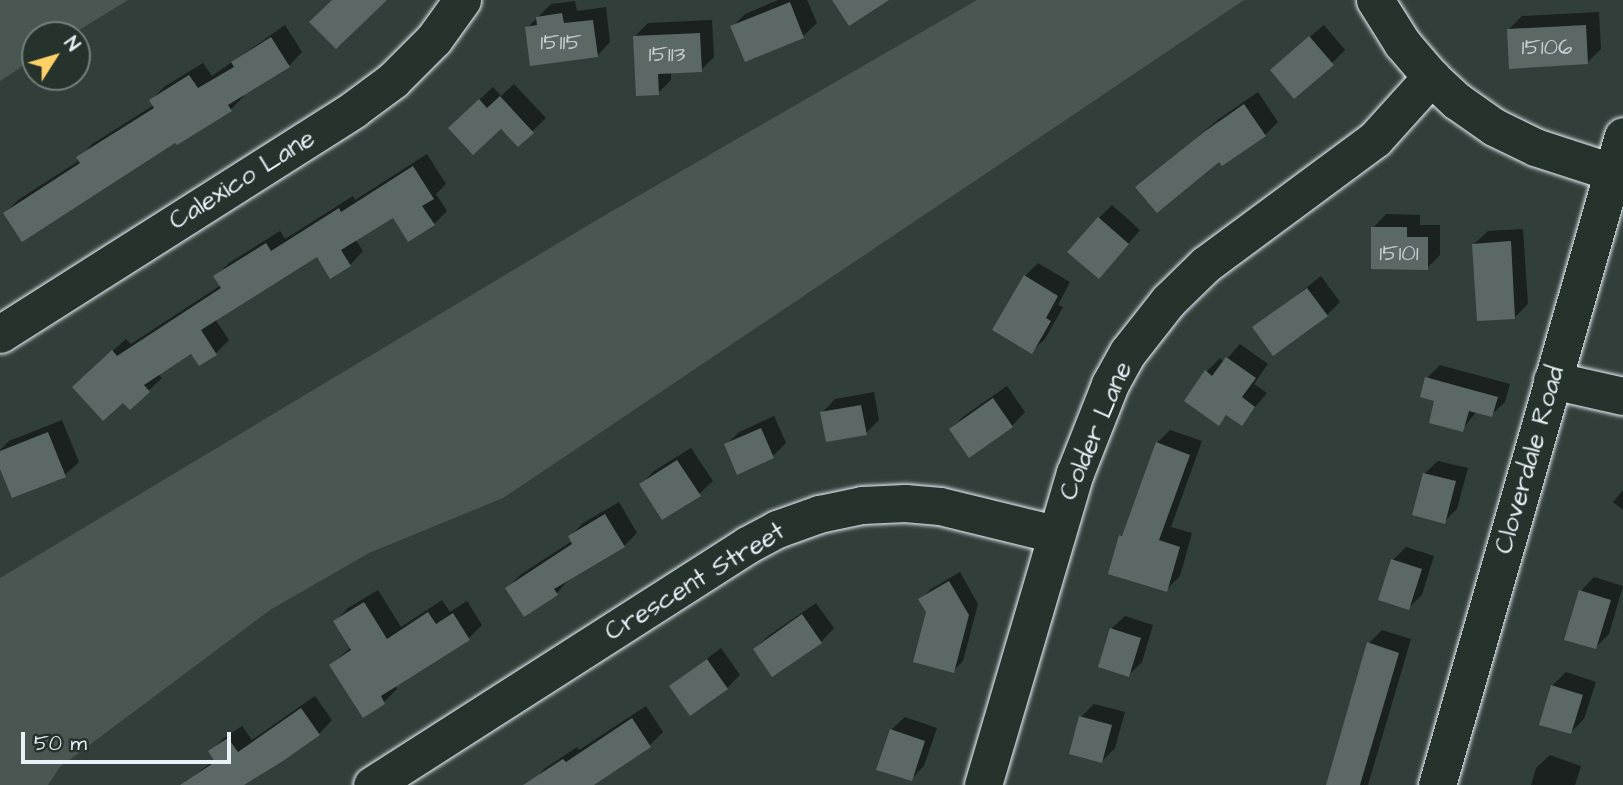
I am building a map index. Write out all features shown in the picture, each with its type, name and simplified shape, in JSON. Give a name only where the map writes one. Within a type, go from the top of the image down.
[{"type":"street","name":"Calexico Lane","points":[[0,334],[354,109],[410,63],[434,39],[463,0]]},
{"type":"street","points":[[1375,0],[1402,43],[1457,101],[1494,127],[1535,146],[1612,172]]},
{"type":"street","name":"Colder Lane","points":[[983,785],[1055,534],[1082,452],[1110,384],[1128,352],[1168,301],[1225,248],[1375,139],[1432,77]]},
{"type":"street","name":"Cloverdale Road","points":[[1437,785],[1623,136]]},
{"type":"street","points":[[1552,380],[1623,396]]},
{"type":"street","name":"Crescent Street","points":[[372,785],[747,545],[818,514],[862,505],[905,503],[940,506],[1055,534]]},
{"type":"shaded area","points":[[0,0],[128,0],[91,23],[21,21],[21,67],[0,81]]},
{"type":"shaded area","points":[[977,0],[1244,0],[503,498],[369,553],[270,610],[60,767],[48,785],[0,785],[0,578],[595,221]]},
{"type":"building","points":[[332,0],[387,0],[336,49],[309,22]]},
{"type":"building","points":[[832,0],[889,0],[849,26]]},
{"type":"building","points":[[790,2],[804,38],[745,62],[730,26]]},
{"type":"building","points":[[562,13],[564,23],[593,20],[598,57],[530,66],[525,27],[537,25],[536,17]]},
{"type":"building","points":[[1586,25],[1588,64],[1509,69],[1507,29]]},
{"type":"building","points":[[700,33],[702,72],[658,74],[659,95],[636,96],[633,36]]},
{"type":"building","points":[[1309,36],[1334,65],[1294,99],[1270,70]]},
{"type":"building","points":[[271,37],[290,67],[228,105],[232,111],[177,145],[175,143],[22,242],[3,213],[80,163],[76,157],[154,108],[149,100],[189,75],[198,88],[234,67],[231,62]]},
{"type":"building","points":[[500,96],[534,133],[518,147],[501,129],[473,155],[448,128],[479,99],[487,108]]},
{"type":"building","points":[[1244,104],[1266,136],[1222,166],[1219,162],[1157,213],[1135,187]]},
{"type":"building","points":[[413,166],[434,199],[422,206],[435,225],[408,242],[393,218],[341,250],[351,266],[330,279],[317,257],[201,330],[217,355],[199,366],[191,354],[144,385],[150,392],[130,410],[123,403],[103,421],[72,387],[112,350],[117,356],[221,288],[213,276],[266,243],[271,251],[339,208],[341,212]]},
{"type":"building","points":[[1098,217],[1129,244],[1099,279],[1067,252]]},
{"type":"building","points":[[1371,227],[1407,227],[1407,237],[1428,237],[1428,270],[1371,269]]},
{"type":"building","points":[[1511,241],[1515,319],[1477,321],[1472,244]]},
{"type":"building","points":[[1024,275],[1058,296],[1046,318],[1051,321],[1032,354],[992,330]]},
{"type":"building","points":[[1307,288],[1328,316],[1273,356],[1252,327]]},
{"type":"building","points":[[1226,357],[1256,378],[1242,397],[1255,407],[1242,426],[1226,415],[1219,426],[1184,401],[1205,370],[1212,376]]},
{"type":"building","points":[[1425,377],[1498,397],[1492,417],[1469,411],[1463,432],[1429,423],[1434,401],[1420,397]]},
{"type":"building","points":[[993,398],[1013,427],[969,458],[949,429]]},
{"type":"building","points":[[861,405],[867,435],[826,442],[820,412]]},
{"type":"building","points":[[761,428],[774,458],[737,475],[724,444]]},
{"type":"building","points":[[48,432],[66,477],[12,498],[0,469],[0,451]]},
{"type":"building","points":[[1156,442],[1190,455],[1159,540],[1180,547],[1167,592],[1108,574],[1119,535],[1122,536]]},
{"type":"building","points":[[677,460],[701,496],[662,520],[639,484]]},
{"type":"building","points":[[1423,473],[1456,481],[1445,524],[1412,515]]},
{"type":"building","points":[[605,514],[625,547],[554,589],[558,595],[524,617],[505,588],[572,544],[568,536]]},
{"type":"building","points":[[1391,559],[1422,569],[1409,610],[1378,600]]},
{"type":"building","points":[[949,581],[969,615],[954,673],[913,662],[926,612],[918,599]]},
{"type":"building","points":[[1579,590],[1611,600],[1596,649],[1564,640]]},
{"type":"building","points":[[364,602],[387,639],[428,612],[436,624],[453,613],[470,640],[381,696],[385,704],[363,718],[329,665],[351,650],[333,621]]},
{"type":"building","points":[[802,614],[822,643],[772,677],[753,649]]},
{"type":"building","points":[[1110,628],[1141,638],[1129,677],[1098,667]]},
{"type":"building","points":[[1367,642],[1399,653],[1360,785],[1326,785]]},
{"type":"building","points":[[707,659],[728,689],[690,716],[669,686]]},
{"type":"building","points":[[1551,685],[1583,695],[1571,734],[1539,725]]},
{"type":"building","points":[[301,708],[320,735],[283,761],[244,785],[180,785],[215,762],[208,751],[228,738],[238,752]]},
{"type":"building","points":[[1079,716],[1112,725],[1102,763],[1069,754]]},
{"type":"building","points":[[632,718],[651,747],[594,785],[523,785],[563,759],[566,762]]},
{"type":"building","points":[[890,729],[925,741],[912,781],[876,770]]}]
